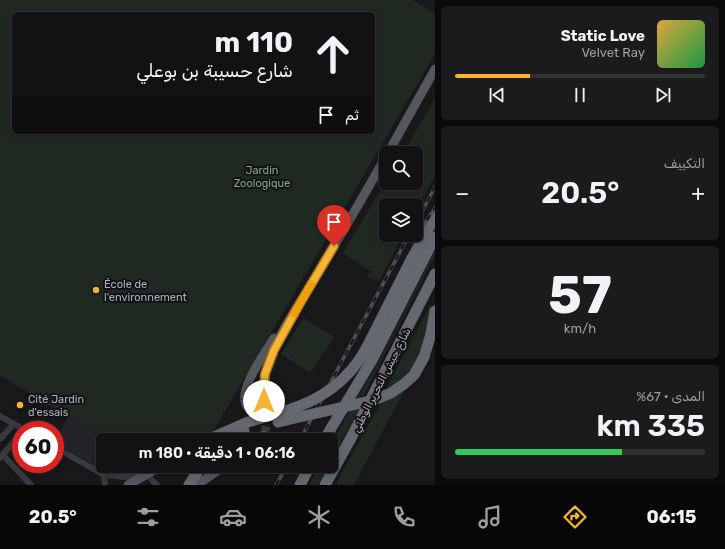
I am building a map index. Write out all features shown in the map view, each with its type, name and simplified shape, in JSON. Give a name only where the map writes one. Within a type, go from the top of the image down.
[{"type":"highway","points":[[223,433],[248,422],[296,408],[312,401],[335,387],[355,367],[435,217]]},
{"type":"highway","name":"شارع جيش التحرير الوطني","points":[[328,433],[372,360],[435,237]]},
{"type":"highway","name":"شارع جيش التحرير الوطني","points":[[325,485],[351,438],[435,274]]},
{"type":"highway","points":[[239,433],[245,430],[374,400],[391,393],[404,384],[414,374],[424,357],[431,334],[435,311]]},
{"type":"highway","points":[[190,485],[197,473]]},
{"type":"highway","points":[[300,485],[306,473]]},
{"type":"main road","points":[[392,146],[435,69]]},
{"type":"main road","points":[[265,410],[264,386],[266,369],[279,340],[379,168]]},
{"type":"main road","points":[[285,411],[256,414],[247,407],[244,396],[248,382],[281,327],[299,305]]},
{"type":"main road","points":[[128,485],[149,473]]},
{"type":"main road","points":[[197,485],[214,473]]},
{"type":"street","points":[[0,416],[12,423]]},
{"type":"street","points":[[0,439],[12,426]]},
{"type":"street","points":[[12,444],[1,456],[31,485]]},
{"type":"street","points":[[64,452],[104,475],[126,477],[145,475],[157,485]]},
{"type":"street","points":[[104,475],[105,485]]},
{"type":"shaded area","points":[[68,417],[96,434],[96,467],[64,448],[64,424]]},
{"type":"green space","name":"Jardin Zoologique","points":[[0,0],[413,0],[435,14],[435,54],[381,146],[379,146],[379,149],[212,433],[96,434],[0,375]]},
{"type":"green space","points":[[435,99],[435,175],[423,198],[379,198],[379,242],[399,242],[379,281],[366,276],[372,272],[343,253],[381,190],[423,190],[423,146],[407,146]]},
{"type":"green space","points":[[435,250],[435,255],[364,395],[357,398],[379,361]]},
{"type":"green space","points":[[431,303],[428,330],[421,353],[408,373],[386,389]]},
{"type":"green space","points":[[304,318],[334,337],[310,373],[281,354]]},
{"type":"green space","points":[[404,391],[354,485],[335,485],[381,403]]},
{"type":"green space","points":[[360,408],[338,448],[338,433],[350,410]]},
{"type":"green space","points":[[315,473],[324,473],[318,485],[309,485]]},
{"type":"tunnel","points":[[264,433],[267,423],[265,411]]},
{"type":"railway","points":[[423,210],[435,187]]},
{"type":"railway","points":[[423,226],[435,208]]},
{"type":"railway","points":[[304,433],[405,242]]},
{"type":"railway","points":[[276,485],[283,473]]},
{"type":"slow traffic","points":[[294,314],[311,284]]},
{"type":"place","name":"École de l'environnement","points":[[96,290]]},
{"type":"place","name":"Cité Jardin d'essais","points":[[20,405]]},
{"type":"route","points":[[264,401],[264,379],[274,350],[334,246]]}]
